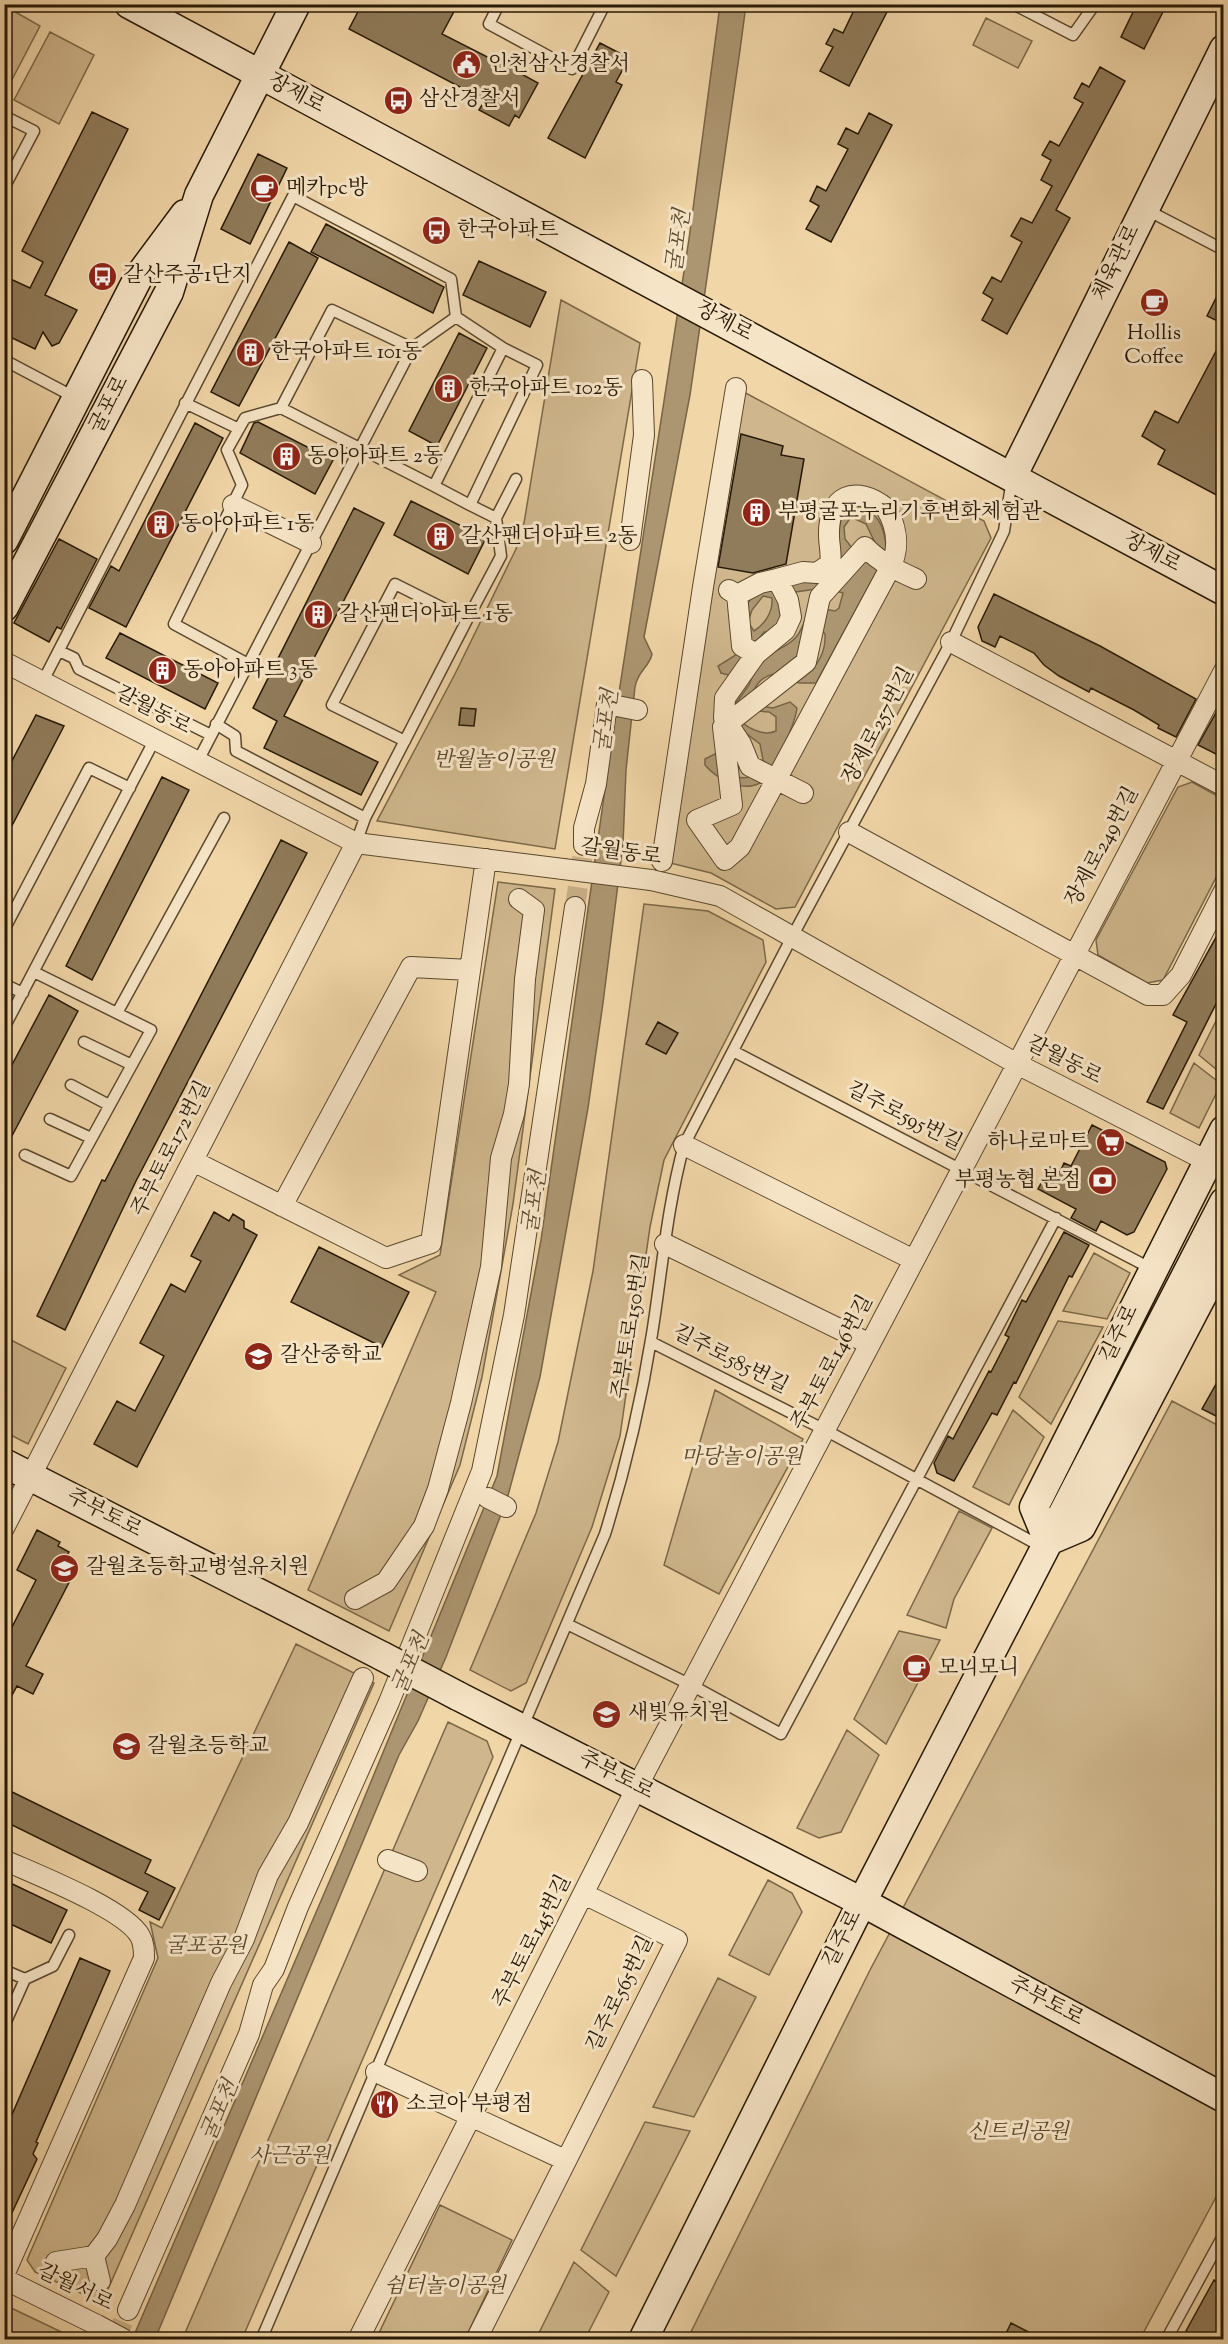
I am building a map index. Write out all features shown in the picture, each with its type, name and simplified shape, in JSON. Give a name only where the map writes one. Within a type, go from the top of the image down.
[{"type":"main road","name":"장제로","points":[[129,4],[1224,591]]},
{"type":"main road","name":"굴포로","points":[[4,607],[168,292],[199,195],[296,4]]},
{"type":"main road","name":"체육관로","points":[[1012,477],[1224,49]]},
{"type":"main road","name":"굴포로","points":[[4,540],[139,276],[199,195]]},
{"type":"main road","name":"길주로","points":[[1046,1545],[1034,1507],[1224,1130]]},
{"type":"main road","name":"길주로","points":[[643,2340],[862,1902],[1224,1202]]},
{"type":"main road","points":[[1046,1545],[1081,1527],[1224,1254]]},
{"type":"main road","name":"주부토로","points":[[4,1463],[862,1902],[1224,2098]]},
{"type":"street","points":[[630,540],[644,435],[642,380]]},
{"type":"street","points":[[662,861],[703,587],[736,388]]},
{"type":"street","points":[[750,651],[733,592],[760,584],[781,588],[803,572],[824,571],[830,564],[832,552],[830,524],[836,506],[850,494],[879,502],[891,518],[896,540],[894,560],[877,560],[821,597],[806,662],[723,727],[732,805],[697,820],[725,860],[740,847],[768,776],[877,560]]},
{"type":"street","points":[[232,505],[311,543]]},
{"type":"street","points":[[877,560],[916,579]]},
{"type":"street","points":[[741,713],[724,718],[724,698],[750,651],[785,630],[791,617],[781,588]]},
{"type":"street","points":[[951,642],[1174,762],[1224,786]]},
{"type":"street","name":"갈월동로","points":[[4,662],[356,843],[651,880],[720,897],[1017,1064],[1207,1161]]},
{"type":"street","name":"장제로249번길","points":[[1017,1064],[1174,762],[1224,671]]},
{"type":"street","points":[[584,845],[584,828],[596,784],[608,704],[637,710]]},
{"type":"street","points":[[741,713],[741,744],[750,766],[803,793]]},
{"type":"street","points":[[849,832],[1149,994],[1163,995],[1181,975],[1224,891]]},
{"type":"street","name":"주부토로172번길","points":[[4,1528],[356,843]]},
{"type":"street","points":[[193,1161],[386,1258],[431,1243],[486,860]]},
{"type":"street","points":[[355,1599],[386,1582],[424,1526],[438,1489],[461,1403],[476,1308],[491,1267],[501,1158],[514,1114],[519,1084],[525,979],[534,910],[519,899]]},
{"type":"street","points":[[128,2310],[249,2034],[262,1985],[274,1969],[298,1907],[389,1702],[482,1471],[514,1315],[575,907]]},
{"type":"street","points":[[282,1206],[411,967],[470,970]]},
{"type":"street","name":"주부토로146번길","points":[[637,1787],[1017,1064]]},
{"type":"street","points":[[684,1145],[914,1260]]},
{"type":"street","points":[[665,1244],[870,1344]]},
{"type":"street","points":[[488,1498],[506,1507]]},
{"type":"street","points":[[56,2262],[94,2256],[107,2239],[135,2185],[202,2027],[244,1939],[268,1875],[298,1823],[363,1678]]},
{"type":"street","name":"주부토로145번길","points":[[361,2339],[637,1787]]},
{"type":"street","points":[[4,1860],[123,1917],[139,1935],[144,1946],[144,1959],[4,2275]]},
{"type":"street","points":[[388,1860],[417,1871]]},
{"type":"street","name":"길주로565번길","points":[[565,2160],[677,1940],[584,1894]]},
{"type":"street","points":[[376,2072],[565,2160],[476,2340]]},
{"type":"street","points":[[94,2256],[100,2281]]},
{"type":"street","name":"갈월서로","points":[[4,2280],[125,2340]]},
{"type":"lane","points":[[499,4],[489,24],[572,69],[605,4]]},
{"type":"lane","points":[[1013,4],[1073,35],[1095,4]]},
{"type":"lane","points":[[4,116],[34,131],[4,188]]},
{"type":"lane","points":[[43,681],[293,196],[452,279],[456,317]]},
{"type":"lane","points":[[1144,208],[1224,250]]},
{"type":"lane","points":[[281,408],[332,310],[412,348]]},
{"type":"lane","points":[[456,317],[503,348],[537,365],[470,505]]},
{"type":"lane","points":[[198,761],[412,348],[456,317]]},
{"type":"lane","points":[[434,486],[503,348]]},
{"type":"lane","points":[[4,360],[77,398]]},
{"type":"lane","points":[[185,403],[239,429]]},
{"type":"lane","points":[[248,664],[174,624],[242,485],[228,450],[245,418],[281,408],[496,518]]},
{"type":"lane","name":"장제로257번길","points":[[792,937],[951,642],[1004,531],[1012,477]]},
{"type":"lane","points":[[356,843],[365,818],[501,556],[496,518],[516,479]]},
{"type":"lane","points":[[405,741],[332,705],[395,584],[467,620]]},
{"type":"lane","points":[[59,651],[74,658],[79,669],[214,730],[235,736],[236,751],[365,818]]},
{"type":"lane","points":[[4,1028],[155,740]]},
{"type":"lane","points":[[4,930],[89,768],[130,788]]},
{"type":"lane","points":[[117,1013],[224,818]]},
{"type":"lane","name":"주부토로150번길","points":[[261,2340],[524,1729],[605,1534],[632,1447],[651,1342],[675,1178],[684,1145],[792,937]]},
{"type":"lane","points":[[25,1155],[71,1176],[151,1030],[34,972]]},
{"type":"lane","points":[[4,984],[23,993]]},
{"type":"lane","points":[[84,1042],[132,1065]]},
{"type":"lane","name":"길주로595번길","points":[[733,1051],[1152,1269]]},
{"type":"lane","points":[[71,1085],[110,1105]]},
{"type":"lane","points":[[50,1119],[92,1138]]},
{"type":"lane","points":[[567,1624],[691,1685],[781,1734],[1056,1218]]},
{"type":"lane","name":"길주로585번길","points":[[651,1342],[1046,1545]]},
{"type":"lane","points":[[5,2022],[25,1979],[53,1966],[69,1935]]},
{"type":"lane","points":[[4,1970],[25,1979]]},
{"type":"lane","points":[[1166,2340],[1224,2234]]},
{"type":"green space","points":[[5,6],[40,26],[5,93]]},
{"type":"green space","points":[[986,18],[1032,41],[1018,68],[973,45]]},
{"type":"green space","points":[[50,32],[94,55],[59,124],[14,100]]},
{"type":"green space","name":"반월놀이공원","points":[[561,300],[640,343],[555,849],[377,821],[455,674],[516,549],[524,523]]},
{"type":"green space","points":[[729,384],[984,521],[991,538],[795,907],[776,909],[711,873],[662,861]]},
{"type":"green space","points":[[1192,782],[1223,799],[1223,864],[1163,980],[1147,983],[1098,955],[1096,940],[1178,787]]},
{"type":"green space","points":[[498,882],[555,889],[513,1204],[482,1377],[460,1465],[389,1631],[308,1590],[436,1292],[399,1275],[440,1255]]},
{"type":"green space","points":[[644,904],[708,911],[763,940],[766,962],[664,1160],[650,1227],[620,1436],[592,1527],[526,1683],[511,1691],[470,1670],[536,1513],[558,1442],[593,1271]]},
{"type":"green space","points":[[1223,1007],[1223,1075],[1199,1055]]},
{"type":"green space","points":[[1194,1063],[1221,1084],[1199,1128],[1170,1113]]},
{"type":"green space","points":[[1094,1253],[1130,1273],[1107,1319],[1063,1311]]},
{"type":"green space","points":[[1058,1321],[1103,1327],[1051,1424],[1019,1397]]},
{"type":"green space","points":[[5,1337],[66,1368],[28,1444],[5,1432]]},
{"type":"green space","name":"마당놀이공원","points":[[715,1390],[803,1439],[719,1594],[664,1565]]},
{"type":"green space","name":"신트리공원","points":[[1172,1401],[1223,1428],[1223,2184],[1140,2339],[687,2340],[870,1970]]},
{"type":"green space","points":[[1013,1410],[1044,1437],[1009,1505],[973,1487]]},
{"type":"green space","points":[[959,1511],[992,1528],[954,1599],[946,1628],[907,1615]]},
{"type":"green space","points":[[899,1631],[940,1640],[886,1744],[854,1719]]},
{"type":"green space","name":"굴포공원","points":[[296,1644],[374,1683],[102,2303],[35,2272],[27,2260],[158,1958],[150,1922],[162,1928]]},
{"type":"green space","name":"사근공원","points":[[448,1722],[487,1741],[493,1757],[242,2339],[182,2340]]},
{"type":"green space","points":[[847,1730],[879,1755],[841,1832],[819,1838],[797,1828]]},
{"type":"green space","points":[[768,1880],[792,1893],[802,1912],[769,1975],[729,1955]]},
{"type":"green space","points":[[718,1978],[756,1997],[694,2117],[653,2107]]},
{"type":"green space","points":[[645,2122],[690,2131],[616,2276],[581,2250]]},
{"type":"green space","name":"쉼터놀이공원","points":[[440,2205],[512,2240],[465,2339],[392,2339],[379,2333]]},
{"type":"green space","points":[[574,2262],[609,2292],[585,2339],[536,2339]]},
{"type":"green space","points":[[5,2305],[76,2339],[5,2339]]},
{"type":"shaded area","name":"굴포천","points":[[720,5],[746,5],[690,395],[644,637],[652,654],[638,677],[635,687],[626,770],[623,844],[603,1003],[588,1108],[540,1377],[507,1499],[446,1657],[418,1721],[399,1755],[155,2339],[132,2340],[342,1852],[497,1476],[541,1240],[616,712],[689,239]]},
{"type":"shaded area","points":[[851,503],[874,515],[882,526],[887,552],[816,683],[799,683],[776,674],[765,677],[757,684],[754,691],[761,706],[773,708],[790,702],[797,708],[783,749],[765,779],[753,786],[730,783],[710,770],[705,765],[705,759],[719,752],[736,777],[741,778],[752,776],[764,765],[760,744],[735,725],[733,707],[749,685],[758,662],[794,639],[807,613],[824,609],[835,611],[839,608],[843,593],[824,588],[788,593],[780,608],[783,622],[775,631],[764,632],[732,676],[721,673],[718,666],[742,651],[745,608],[753,595],[794,582],[813,582],[837,552],[841,512]],"holes":[[[851,517],[866,524],[876,545],[857,554],[845,539],[844,527]],[[763,596],[772,598],[768,617],[754,631],[748,622],[752,610]],[[819,628],[825,634],[821,657],[805,674],[796,660],[799,651]],[[757,711],[769,712],[776,717],[776,731],[759,732],[743,723]]]},
{"type":"building","name":"인천삼산경찰서","points":[[362,4],[458,4],[442,34],[501,64],[504,58],[519,66],[516,71],[538,83],[519,118],[515,115],[509,126],[479,110],[485,100],[349,29]]},
{"type":"building","points":[[857,4],[891,4],[849,86],[820,71],[833,47],[826,44],[834,29],[843,33]]},
{"type":"building","points":[[1137,4],[1167,4],[1144,49],[1121,37]]},
{"type":"building","points":[[600,43],[629,58],[616,82],[622,85],[585,158],[548,138]]},
{"type":"building","points":[[1100,67],[1125,81],[1056,210],[1070,218],[1007,334],[982,320],[993,299],[983,293],[992,277],[1001,282],[1022,242],[1011,236],[1021,218],[1032,223],[1052,186],[1041,180],[1051,160],[1042,155],[1050,141],[1059,146],[1083,103],[1074,98],[1082,83],[1089,87]]},
{"type":"building","points":[[92,112],[128,129],[45,295],[77,310],[59,343],[52,346],[43,332],[35,349],[4,334],[4,276],[30,288],[43,262],[22,251]]},
{"type":"building","points":[[869,113],[892,125],[831,242],[806,229],[819,206],[810,201],[817,186],[826,191],[848,149],[838,144],[846,128],[858,134]]},
{"type":"building","points":[[258,154],[287,168],[250,244],[221,229]]},
{"type":"building","points":[[326,224],[444,287],[433,313],[311,252]]},
{"type":"building","points":[[289,242],[318,258],[239,406],[211,392]]},
{"type":"building","points":[[479,261],[546,292],[530,327],[463,295]]},
{"type":"building","points":[[1224,282],[1224,324],[1207,316]]},
{"type":"building","name":"한국아파트 102동","points":[[459,333],[487,348],[437,446],[409,431]]},
{"type":"building","points":[[1224,336],[1224,499],[1158,464],[1165,450],[1142,436],[1155,411],[1178,423]]},
{"type":"building","name":"동아아파트 2동","points":[[258,422],[333,460],[315,494],[240,453],[254,423]]},
{"type":"building","name":"동아아파트 1동","points":[[195,423],[223,438],[126,627],[89,608],[111,566],[119,571]]},
{"type":"building","name":"부평굴포누리기후변화체험관","points":[[741,434],[783,446],[781,455],[804,459],[786,564],[753,573],[718,567]]},
{"type":"building","name":"갈산팬더아파트 2동","points":[[411,501],[486,538],[468,574],[394,535]]},
{"type":"building","name":"갈산팬더아파트 1동","points":[[354,508],[384,523],[284,716],[378,762],[361,795],[264,748],[277,721],[253,708]]},
{"type":"building","points":[[59,539],[97,559],[61,629],[57,627],[49,642],[14,623]]},
{"type":"building","points":[[994,594],[1100,646],[1196,699],[1176,737],[1158,728],[1159,725],[1134,710],[1091,688],[1089,692],[1059,676],[1044,665],[1034,653],[1000,636],[995,647],[982,641],[978,627]]},
{"type":"building","name":"동아아파트 3동","points":[[120,633],[218,683],[205,709],[106,658]]},
{"type":"building","points":[[461,708],[476,709],[474,726],[459,725]]},
{"type":"building","points":[[1217,711],[1224,714],[1224,758],[1198,745]]},
{"type":"building","points":[[36,715],[64,726],[4,841],[4,776]]},
{"type":"building","points":[[162,777],[189,790],[92,980],[66,966]]},
{"type":"building","points":[[281,840],[307,853],[136,1181],[65,1330],[37,1316],[102,1180],[105,1181]]},
{"type":"building","points":[[1224,923],[1224,988],[1163,1109],[1147,1102],[1187,1022],[1173,1015]]},
{"type":"building","points":[[49,995],[78,1011],[4,1151],[4,1080]]},
{"type":"building","points":[[658,1022],[678,1033],[666,1054],[646,1044]]},
{"type":"building","name":"부평농협 본점","points":[[1092,1125],[1165,1162],[1167,1169],[1134,1232],[1127,1235],[1101,1221],[1096,1231],[1071,1218],[1076,1209],[1038,1189],[1050,1167],[1060,1172],[1064,1163],[1071,1166]]},
{"type":"building","points":[[214,1212],[229,1221],[233,1214],[244,1221],[244,1228],[257,1235],[137,1467],[94,1444],[117,1401],[135,1411],[164,1356],[140,1343],[171,1284],[185,1292],[201,1261],[191,1256]]},
{"type":"building","points":[[1064,1232],[1089,1245],[1072,1277],[1069,1276],[1016,1383],[1014,1382],[997,1415],[992,1413],[954,1481],[937,1473],[934,1463],[948,1436],[953,1439],[1009,1337],[1005,1335],[1022,1300],[1026,1302]]},
{"type":"building","points":[[319,1247],[409,1292],[382,1347],[291,1302]]},
{"type":"building","points":[[1224,1370],[1224,1420],[1202,1409]]},
{"type":"building","points":[[37,1530],[60,1542],[58,1546],[69,1552],[65,1558],[78,1565],[26,1666],[43,1674],[33,1694],[17,1686],[4,1710],[4,1626],[11,1629],[36,1580],[17,1570]]},
{"type":"building","points":[[4,1788],[151,1860],[145,1873],[175,1888],[159,1920],[139,1910],[148,1892],[4,1821]]},
{"type":"building","points":[[4,1880],[67,1910],[51,1943],[4,1921]]},
{"type":"building","points":[[80,1958],[110,1971],[36,2142],[38,2143],[33,2154],[37,2159],[4,2230],[4,2133]]},
{"type":"building","points":[[1214,2280],[1224,2285],[1224,2340],[1201,2340],[1186,2331]]},
{"type":"building","points":[[1011,2323],[1044,2340],[1003,2340]]},
{"type":"tunnel","points":[[575,907],[584,845]]},
{"type":"tunnel","points":[[115,2340],[128,2310]]},
{"type":"place","name":"인천삼산경찰서","points":[[467,65]]},
{"type":"place","name":"삼산경찰서","points":[[398,100]]},
{"type":"place","name":"메카pc방","points":[[265,189]]},
{"type":"place","name":"한국아파트","points":[[436,231]]},
{"type":"place","name":"갈산주공1단지","points":[[102,276]]},
{"type":"place","name":"Hollis Coffee","points":[[1154,303]]},
{"type":"place","name":"한국아파트 101동","points":[[250,353]]},
{"type":"place","name":"한국아파트 102동","points":[[448,389]]},
{"type":"place","name":"동아아파트 2동","points":[[286,457]]},
{"type":"place","name":"부평굴포누리기후변화체험관","points":[[757,513]]},
{"type":"place","name":"동아아파트 1동","points":[[160,525]]},
{"type":"place","name":"갈산팬더아파트 2동","points":[[440,537]]},
{"type":"place","name":"갈산팬더아파트 1동","points":[[318,615]]},
{"type":"place","name":"동아아파트 3동","points":[[162,671]]},
{"type":"place","name":"하나로마트","points":[[1110,1143]]},
{"type":"place","name":"부평농협 본점","points":[[1102,1181]]},
{"type":"place","name":"갈산중학교","points":[[259,1356]]},
{"type":"place","name":"갈월초등학교병설유치원","points":[[65,1568]]},
{"type":"place","name":"모니모니","points":[[917,1669]]},
{"type":"place","name":"새빛유치원","points":[[607,1714]]},
{"type":"place","name":"갈월초등학교","points":[[126,1747]]},
{"type":"place","name":"소코아 부평점","points":[[385,2105]]}]
